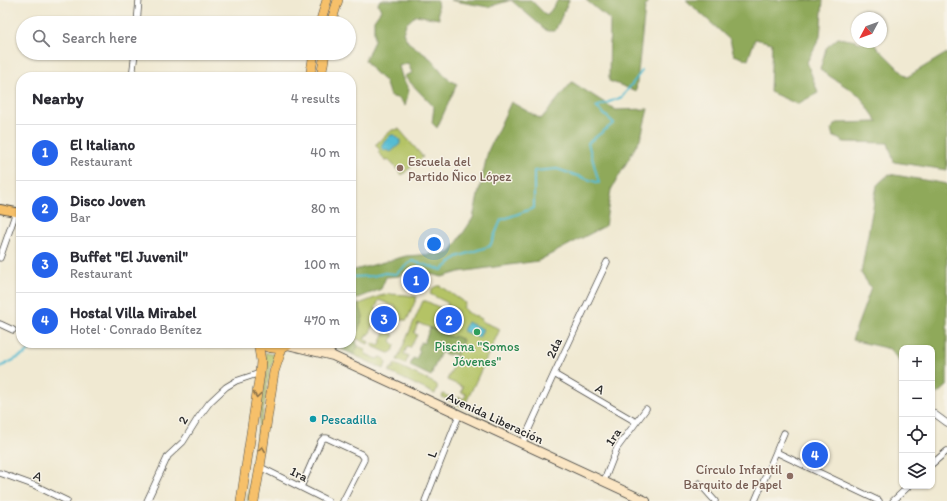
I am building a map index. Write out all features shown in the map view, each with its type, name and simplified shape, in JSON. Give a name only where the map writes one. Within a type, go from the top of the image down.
[{"type":"highway","points":[[322,16],[327,0]]},
{"type":"highway","points":[[333,16],[338,0]]},
{"type":"highway","points":[[311,72],[313,60]]},
{"type":"highway","points":[[322,72],[324,60]]},
{"type":"highway","points":[[241,501],[260,373],[261,361],[260,348]]},
{"type":"highway","points":[[254,501],[274,372],[285,348]]},
{"type":"main road","points":[[0,209],[16,212]]},
{"type":"main road","name":"Avenida Liberación","points":[[299,348],[333,356],[646,501]]},
{"type":"main road","name":"Avenida Liberación","points":[[325,348],[333,356]]},
{"type":"street","points":[[138,16],[139,0]]},
{"type":"street","points":[[132,72],[133,60]]},
{"type":"street","points":[[0,258],[16,217]]},
{"type":"street","name":"2da","points":[[522,444],[608,262]]},
{"type":"street","points":[[0,324],[13,330]]},
{"type":"street","name":"2","points":[[148,501],[168,456],[183,442],[210,402],[226,387],[236,381],[260,373]]},
{"type":"street","name":"A","points":[[554,374],[636,422]]},
{"type":"street","name":"1ra","points":[[604,481],[617,448],[646,409]]},
{"type":"street","points":[[935,414],[946,419]]},
{"type":"street","name":"L","points":[[425,501],[459,415]]},
{"type":"street","points":[[755,501],[784,433]]},
{"type":"street","points":[[301,488],[321,441],[324,438],[327,438],[362,454],[364,457],[364,460],[343,501]]},
{"type":"street","points":[[935,461],[947,451]]},
{"type":"street","points":[[776,452],[878,501]]},
{"type":"street","name":"1ra","points":[[260,467],[328,501]]},
{"type":"street","name":"A","points":[[0,473],[36,486],[67,501]]},
{"type":"street","points":[[699,483],[715,501]]},
{"type":"street","points":[[893,501],[906,489]]},
{"type":"green space","points":[[380,0],[437,0],[439,19],[416,15],[406,24],[403,33],[408,42],[431,59],[448,79],[457,84],[437,128],[432,123],[434,107],[404,76],[412,73],[408,63],[399,66],[402,77],[409,90],[405,106],[400,99],[390,96],[385,81],[374,72],[365,60],[374,41],[374,20],[381,10],[378,4]]},
{"type":"green space","points":[[450,0],[511,0],[488,7]]},
{"type":"green space","points":[[511,0],[531,0],[547,16],[558,0],[569,0],[555,31],[547,31]]},
{"type":"green space","points":[[586,0],[648,0],[645,8],[636,91],[609,81],[610,20]]},
{"type":"green space","points":[[686,0],[823,0],[820,37],[807,62],[818,93],[797,104],[770,92],[772,43],[755,39],[748,60],[734,55],[730,40]]},
{"type":"green space","points":[[838,38],[851,40],[851,48],[878,48],[907,77],[947,53],[947,170],[894,162],[888,143],[844,142],[833,136],[831,130],[836,123],[878,122],[859,95],[820,70],[826,48]]},
{"type":"green space","points":[[572,82],[616,110],[648,109],[641,137],[611,190],[605,226],[538,261],[459,272],[442,277],[411,269],[399,276],[386,277],[381,289],[356,299],[356,270],[406,256],[450,253],[473,218],[488,151],[511,102],[541,119]]},
{"type":"green space","points":[[399,129],[423,157],[402,175],[388,159],[386,161],[378,152],[380,150],[375,145],[392,130]]},
{"type":"green space","points":[[889,174],[947,184],[947,386],[938,394],[935,392],[935,345],[899,345],[899,361],[890,349],[852,340],[871,288],[861,273],[877,185]]},
{"type":"green space","points":[[440,286],[465,303],[463,308],[466,312],[482,319],[481,321],[500,329],[464,407],[442,397],[443,394],[457,400],[459,397],[464,399],[466,394],[461,392],[463,387],[447,380],[458,357],[456,356],[463,340],[444,334],[447,333],[458,311],[447,305],[448,303],[430,294],[433,288]]},
{"type":"green space","points":[[388,294],[417,297],[407,320],[400,320],[396,331],[384,326],[387,320],[390,321],[396,307],[379,300],[375,309],[378,310],[372,329],[369,335],[367,334],[364,339],[369,342],[368,344],[356,338],[363,317],[359,304]]},
{"type":"green space","points":[[423,301],[445,310],[436,330],[418,323],[414,333],[417,335],[410,348],[407,347],[404,354],[409,356],[405,364],[397,360]]},
{"type":"green space","points":[[359,304],[363,317],[356,335],[356,305]]},
{"type":"green space","points":[[430,328],[453,338],[454,336],[463,340],[456,356],[441,352],[431,376],[410,366],[413,358],[416,359],[420,351],[418,349],[421,342],[424,343]]},
{"type":"green space","points":[[386,331],[394,335],[391,341],[395,345],[390,353],[372,346],[373,343],[379,346]]},
{"type":"green space","points":[[356,341],[358,346],[354,355],[340,348],[356,348]]},
{"type":"green space","points":[[358,346],[364,349],[366,354],[376,359],[381,357],[385,359],[386,363],[384,369],[354,355]]},
{"type":"green space","points":[[265,352],[277,354],[270,370],[249,501],[247,501],[267,369]]},
{"type":"green space","points":[[395,364],[436,384],[437,387],[435,394],[389,372],[391,368],[394,368],[393,366]]},
{"type":"water","points":[[391,135],[395,135],[400,140],[400,144],[391,152],[385,151],[382,148],[382,144]]},
{"type":"water","points":[[467,322],[483,329],[479,338],[463,331]]},
{"type":"waterway","points":[[356,277],[373,276],[385,273],[396,274],[412,261],[442,270],[457,257],[490,246],[501,220],[534,208],[534,171],[557,169],[599,183],[588,143],[614,123],[596,107],[622,97],[642,71]]},
{"type":"waterway","points":[[0,367],[27,353],[31,348]]},
{"type":"place","name":"Escuela del Partido Ñico López","points":[[400,168]]},
{"type":"place","name":"El Italiano","points":[[416,280]]},
{"type":"place","name":"Buffet \"El Juvenil\"","points":[[384,319]]},
{"type":"place","name":"Disco Joven","points":[[449,320]]},
{"type":"place","name":"Piscina \"Somos Jóvenes\"","points":[[477,332]]},
{"type":"place","name":"Pescadilla","points":[[313,419]]},
{"type":"place","name":"Hostal Villa Mirabel","points":[[815,455]]},
{"type":"place","name":"Círculo Infantil Barquito de Papel","points":[[790,476]]}]
